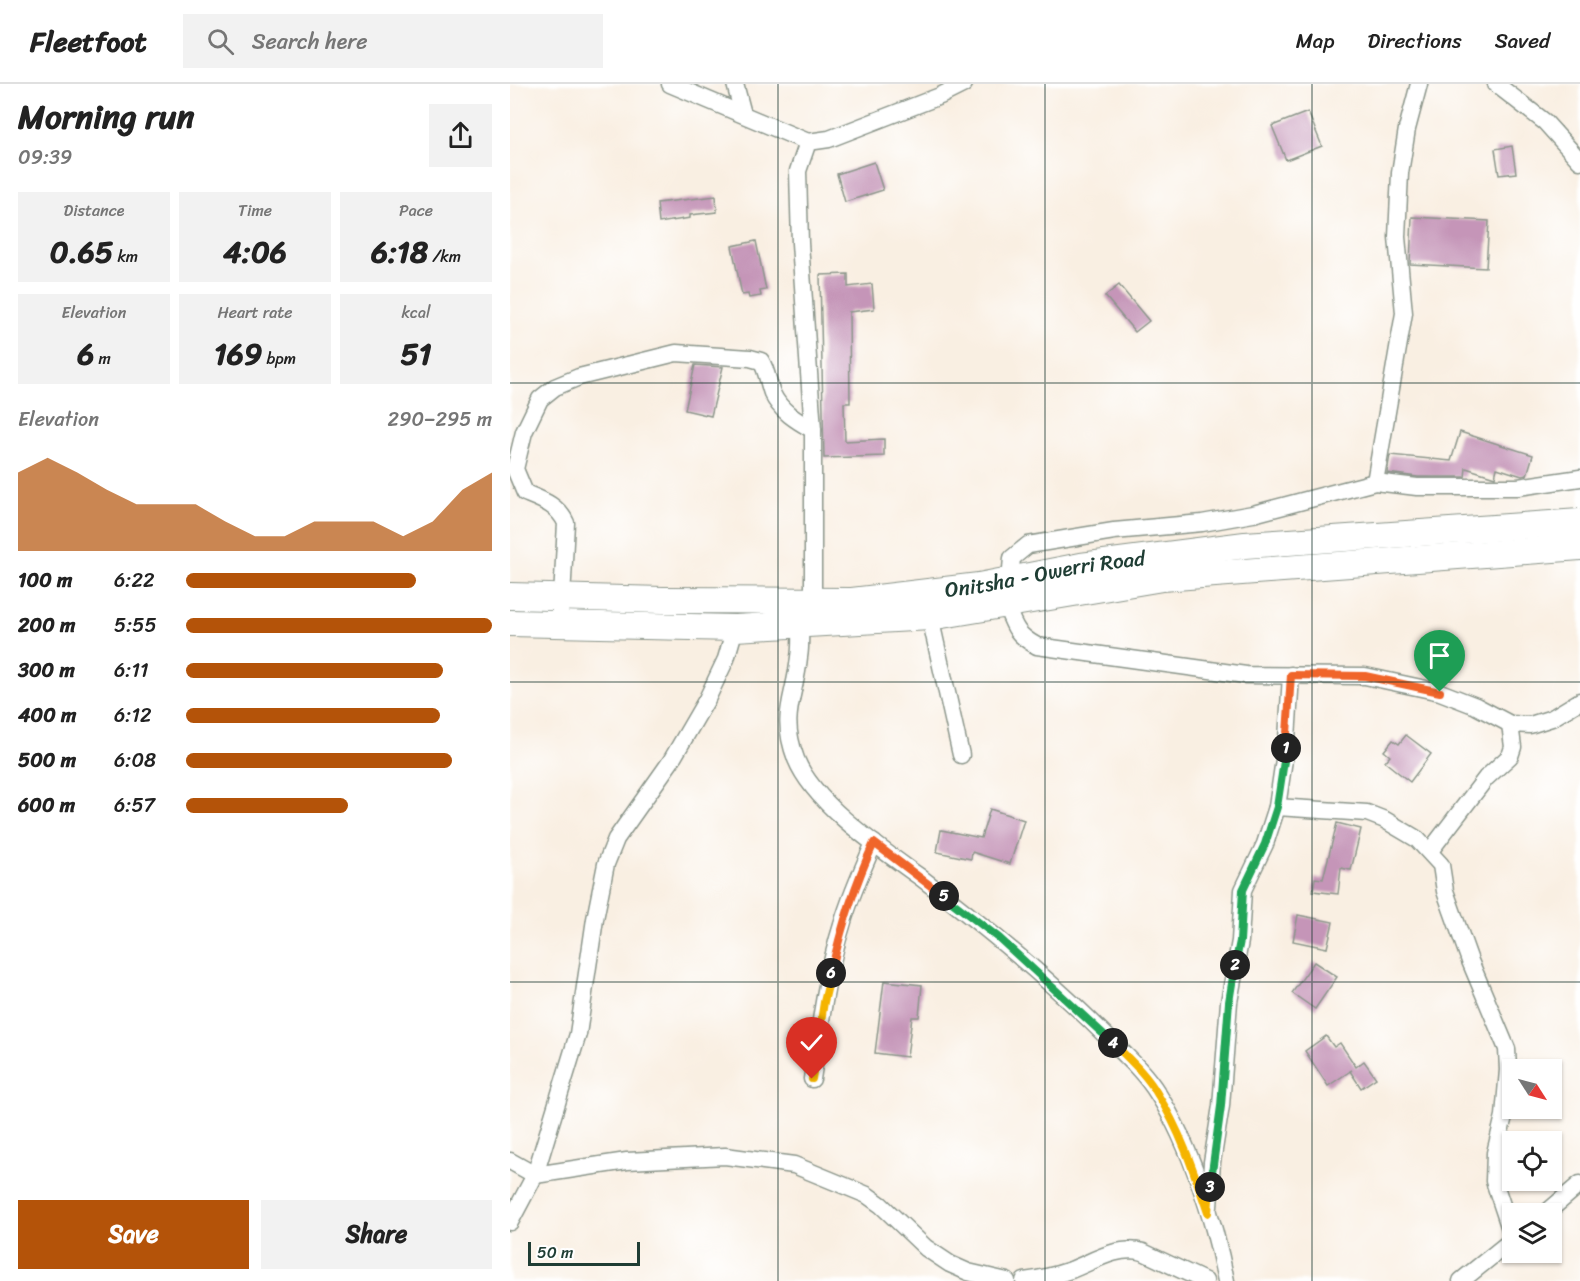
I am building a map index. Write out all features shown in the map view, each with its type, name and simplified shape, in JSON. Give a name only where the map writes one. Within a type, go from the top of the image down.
[{"type":"highway","name":"Onitsha - Owerri Road","points":[[510,623],[735,628],[930,617],[1081,566],[1245,545],[1580,522]]},
{"type":"highway","name":"Onitsha - Owerri Road","points":[[510,596],[852,601],[979,586],[1008,592],[1162,578],[1580,547]]},
{"type":"street","points":[[670,84],[808,142],[829,140],[940,96],[964,84]]},
{"type":"street","points":[[735,84],[743,114]]},
{"type":"street","points":[[1375,482],[1404,313],[1397,237],[1401,173],[1407,129],[1419,84]]},
{"type":"street","points":[[1496,84],[1545,122],[1580,161]]},
{"type":"street","points":[[808,142],[798,171],[800,243],[813,430],[813,601]]},
{"type":"street","points":[[558,625],[562,598],[566,523],[561,512],[546,501],[525,493],[514,469],[524,432],[540,399],[555,387],[579,377],[676,353],[750,358],[761,361],[772,394],[791,417],[813,430]]},
{"type":"street","points":[[1580,478],[1518,487],[1417,487],[1375,482],[1253,514],[1202,523],[1114,531],[1028,545],[1012,558],[1008,592],[1016,630],[1023,639],[1037,646],[1246,675],[1365,676],[1440,692],[1476,706],[1510,724],[1530,725],[1552,718],[1580,701]]},
{"type":"street","points":[[930,617],[961,755]]},
{"type":"street","points":[[800,625],[800,657],[788,707],[788,732],[797,761],[813,786],[842,816],[874,843],[999,938],[1135,1065],[1158,1093],[1188,1153],[1219,1244],[1226,1281]]},
{"type":"street","points":[[510,1222],[535,1174],[578,1034],[595,919],[606,864],[616,839],[671,761],[707,699],[726,658],[735,628]]},
{"type":"street","points":[[1208,1213],[1212,1161],[1221,1106],[1229,1002],[1240,941],[1243,890],[1265,844],[1277,807],[1287,739],[1291,675]]},
{"type":"street","points":[[1430,851],[1486,778],[1510,756],[1513,747],[1510,724]]},
{"type":"street","points":[[1277,807],[1367,813],[1386,820],[1417,839],[1441,865],[1445,891],[1466,951],[1507,1049],[1508,1070],[1504,1116],[1495,1153],[1494,1181],[1502,1205]]},
{"type":"street","points":[[812,1079],[824,1002],[841,927],[858,878],[874,843]]},
{"type":"street","points":[[510,1161],[535,1174],[627,1161],[724,1156],[794,1165],[867,1195],[881,1205],[926,1248],[950,1264],[968,1272],[1006,1281]]},
{"type":"street","points":[[1558,1203],[1580,1185]]},
{"type":"street","points":[[1461,1281],[1502,1248]]},
{"type":"street","points":[[1024,1281],[1038,1280],[1122,1250],[1133,1249],[1205,1281]]},
{"type":"building","points":[[1308,112],[1322,146],[1286,160],[1272,126]]},
{"type":"building","points":[[1512,146],[1516,173],[1499,175],[1495,149]]},
{"type":"building","points":[[874,162],[883,190],[845,202],[837,174]]},
{"type":"building","points":[[716,196],[717,212],[690,215],[690,218],[659,223],[657,203]]},
{"type":"building","points":[[1412,217],[1489,221],[1486,268],[1410,264]]},
{"type":"building","points":[[756,241],[766,290],[760,291],[761,296],[749,298],[748,294],[742,295],[732,246]]},
{"type":"building","points":[[848,274],[848,287],[872,284],[874,309],[849,312],[850,403],[844,403],[845,441],[884,439],[884,456],[824,458],[820,275]]},
{"type":"building","points":[[1119,285],[1149,321],[1135,332],[1105,296]]},
{"type":"building","points":[[695,365],[723,367],[711,416],[685,410]]},
{"type":"building","points":[[1460,432],[1533,455],[1527,475],[1522,476],[1497,468],[1495,477],[1466,468],[1465,477],[1418,477],[1387,473],[1390,455],[1451,461]]},
{"type":"building","points":[[1406,735],[1431,754],[1410,782],[1385,762],[1390,756],[1384,751],[1393,740],[1399,744]]},
{"type":"building","points":[[990,809],[1024,820],[1010,864],[972,852],[971,859],[937,852],[941,830],[981,838]]},
{"type":"building","points":[[1337,823],[1361,829],[1351,870],[1341,868],[1338,894],[1313,891],[1315,878],[1323,879]]},
{"type":"building","points":[[1298,915],[1333,922],[1327,948],[1293,941]]},
{"type":"building","points":[[1314,962],[1337,977],[1315,1009],[1292,993]]},
{"type":"building","points":[[884,981],[922,985],[919,1017],[912,1017],[907,1057],[875,1053]]},
{"type":"building","points":[[1326,1036],[1334,1047],[1340,1043],[1356,1067],[1364,1061],[1376,1078],[1361,1088],[1350,1071],[1328,1086],[1305,1051]]},
{"type":"route","points":[[812,1079],[824,1002],[841,927],[858,878],[874,843],[999,938],[1135,1065],[1158,1093],[1188,1153],[1208,1213],[1212,1161],[1221,1106],[1229,1002],[1240,941],[1243,890],[1265,844],[1277,807],[1287,739],[1291,675],[1365,676],[1440,692]]}]
